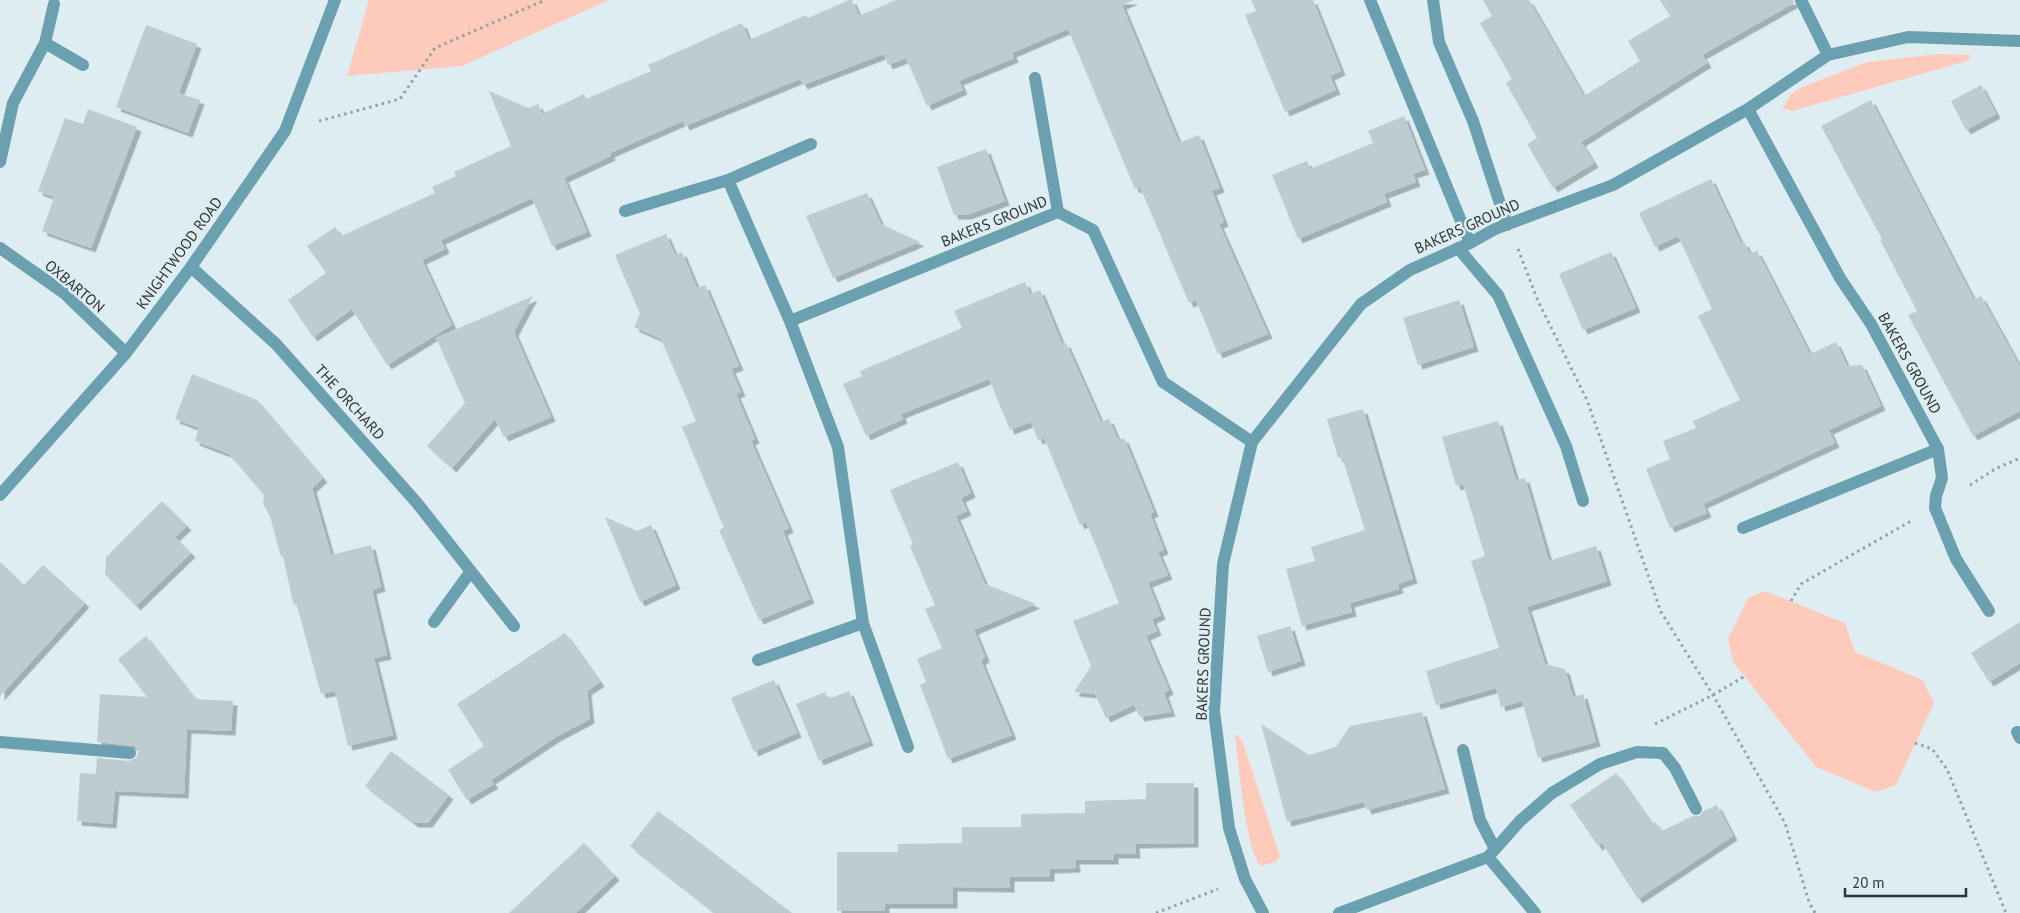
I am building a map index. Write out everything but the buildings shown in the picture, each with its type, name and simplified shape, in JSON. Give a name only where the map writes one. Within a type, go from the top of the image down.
[{"type":"street","name":"KNIGHTWOOD ROAD","points":[[0,495],[126,353],[191,267],[284,130],[335,0]]},
{"type":"street","points":[[1370,0],[1464,246],[1498,295],[1566,446],[1583,501]]},
{"type":"street","points":[[1433,0],[1439,42],[1473,121],[1501,227]]},
{"type":"street","points":[[1801,0],[1828,55]]},
{"type":"street","points":[[0,162],[14,103],[45,44],[54,4]]},
{"type":"street","name":"BAKERS GROUND","points":[[1263,913],[1245,879],[1229,828],[1214,711],[1223,564],[1252,442],[1361,304],[1410,270],[1501,227],[1613,185],[1748,109],[1828,55],[1908,37],[2020,41]]},
{"type":"street","points":[[45,44],[83,65]]},
{"type":"street","points":[[1035,78],[1058,212]]},
{"type":"street","name":"BAKERS GROUND","points":[[1748,109],[1840,278],[1871,324],[1938,449]]},
{"type":"street","points":[[625,211],[728,180],[811,144]]},
{"type":"street","points":[[728,180],[790,321],[838,447],[863,623],[908,747]]},
{"type":"street","name":"BAKERS GROUND","points":[[790,321],[1058,212],[1094,230],[1164,382],[1252,442]]},
{"type":"street","name":"OXBARTON","points":[[0,248],[64,293],[126,353]]},
{"type":"street","name":"THE ORCHARD","points":[[191,267],[276,344],[417,503],[514,626]]},
{"type":"street","points":[[1743,528],[1938,449],[1942,478],[1936,496],[1935,508],[1956,559],[1989,612]]},
{"type":"street","points":[[434,622],[471,571]]},
{"type":"street","points":[[758,660],[863,623]]},
{"type":"street","points":[[0,742],[130,753]]},
{"type":"street","points":[[1462,750],[1480,820],[1492,853],[1535,913]]},
{"type":"street","points":[[1339,913],[1492,853],[1520,821],[1552,793],[1600,764],[1638,752],[1663,754],[1675,768],[1696,809]]},
{"type":"path","points":[[284,130],[400,99],[435,48],[545,0]]},
{"type":"path","points":[[1501,227],[1518,247],[1538,301],[1587,400],[1661,612],[1713,695],[1785,822],[1809,902],[1815,913]]},
{"type":"path","points":[[1791,601],[1801,584],[1935,508],[1996,468],[2020,458]]},
{"type":"path","points":[[1915,743],[1932,749],[1947,769],[2006,913]]},
{"type":"path","points":[[1156,913],[1245,879]]},
{"type":"shaded area","points":[[369,0],[609,0],[462,66],[347,76]]},
{"type":"shaded area","points":[[1938,54],[1971,55],[1967,61],[1792,111],[1783,108],[1791,94],[1802,87],[1867,62]]},
{"type":"shaded area","points":[[1765,591],[1845,623],[1855,652],[1923,680],[1934,703],[1896,785],[1876,792],[1816,767],[1733,662],[1728,639],[1748,598]]},
{"type":"shaded area","points":[[1237,735],[1242,740],[1280,856],[1276,862],[1261,866],[1251,844],[1247,825],[1235,736]]}]
